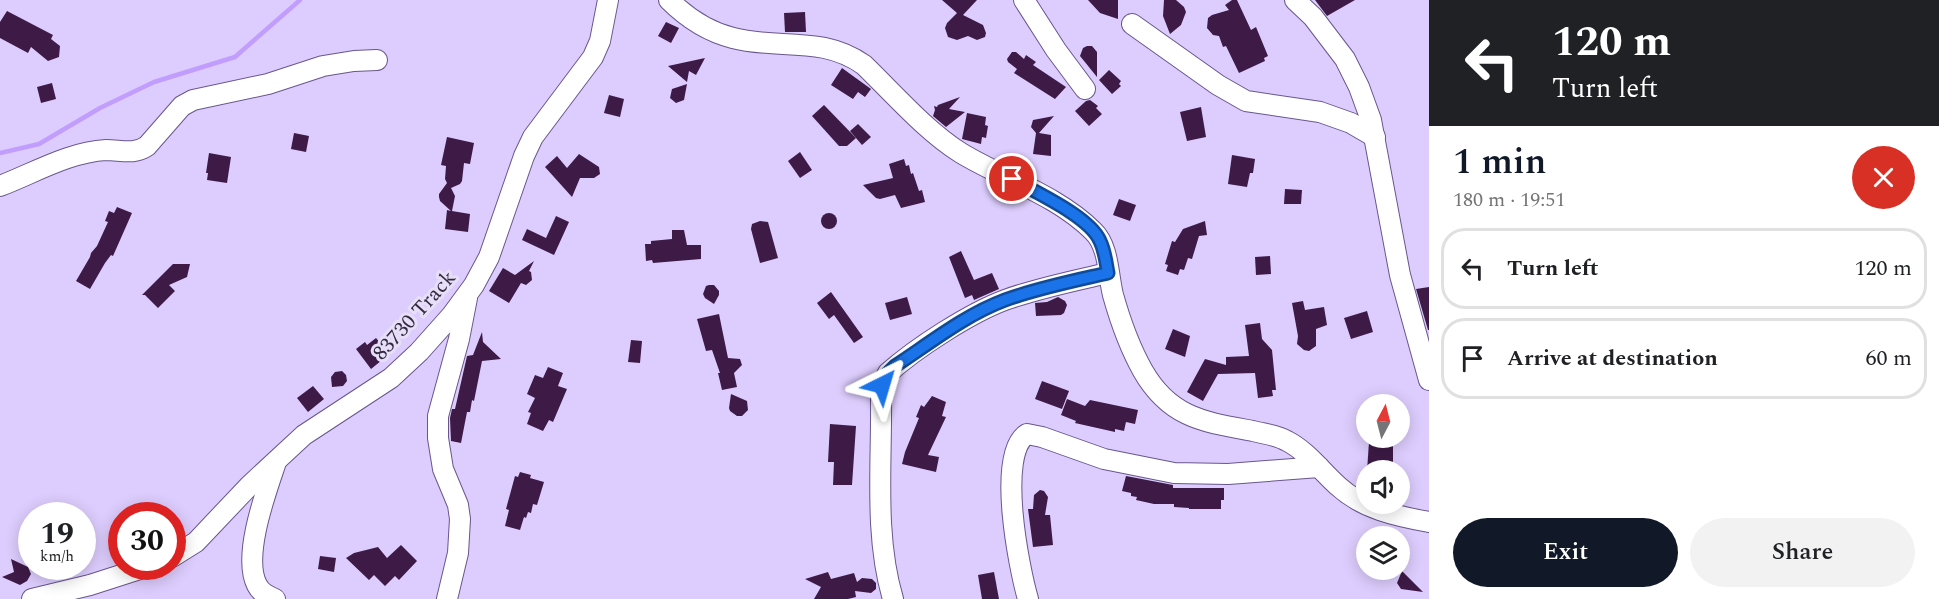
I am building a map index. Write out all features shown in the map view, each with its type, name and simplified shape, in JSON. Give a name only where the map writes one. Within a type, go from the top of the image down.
[{"type":"street","name":"83730 Track","points":[[186,548],[196,542],[276,460],[304,435],[391,378],[419,352],[452,315],[468,294],[489,257],[524,156],[533,138],[593,57],[600,41],[609,0]]},
{"type":"street","points":[[669,0],[692,19],[714,32],[734,39],[803,44],[832,48],[850,55],[864,65],[948,144],[1084,222],[1100,240],[1113,297],[1135,356],[1152,385],[1171,406],[1197,418],[1286,440],[1362,504],[1383,512],[1429,522]]},
{"type":"street","points":[[1024,0],[1056,50],[1085,89]]},
{"type":"street","points":[[1295,0],[1313,17],[1344,59],[1366,105],[1375,137],[1400,274],[1429,380]]},
{"type":"street","points":[[1132,24],[1218,85],[1246,101],[1320,112],[1351,123],[1375,137]]},
{"type":"street","points":[[0,186],[72,155],[107,150],[134,152],[141,150],[182,106],[193,100],[268,84],[323,66],[377,60]]},
{"type":"street","points":[[893,599],[886,567],[882,519],[881,398],[882,385],[888,373],[963,320],[994,305],[1045,288],[1108,273]]},
{"type":"street","points":[[447,599],[458,553],[460,519],[458,505],[443,469],[438,438],[438,416],[459,339],[468,294]]},
{"type":"street","points":[[1028,599],[1018,549],[1011,478],[1015,450],[1022,436],[1027,434],[1042,437],[1104,459],[1174,473],[1228,474],[1318,467]]},
{"type":"street","points":[[275,599],[258,588],[253,570],[253,552],[261,506],[276,460]]},
{"type":"street","points":[[32,599],[108,579]]},
{"type":"building","points":[[942,0],[977,0],[963,15],[983,25],[985,37],[977,40],[968,36],[957,40],[948,37],[945,28],[957,13]]},
{"type":"building","points":[[1088,0],[1118,0],[1118,19],[1100,13]]},
{"type":"building","points":[[1164,0],[1176,0],[1186,12],[1181,25],[1170,34],[1163,16]]},
{"type":"building","points":[[1232,0],[1237,0],[1251,30],[1256,27],[1268,56],[1264,58],[1265,61],[1239,73],[1219,36],[1213,35],[1207,28],[1208,18],[1229,10],[1225,5]]},
{"type":"building","points":[[1315,0],[1355,0],[1327,16]]},
{"type":"building","points":[[7,11],[53,35],[51,39],[60,46],[59,57],[48,61],[31,47],[28,53],[0,38],[0,22]]},
{"type":"building","points":[[805,12],[806,32],[785,32],[784,13]]},
{"type":"building","points":[[666,22],[679,28],[671,43],[658,36]]},
{"type":"building","points":[[1092,46],[1097,52],[1097,77],[1080,56],[1083,48]]},
{"type":"building","points":[[1012,52],[1016,52],[1024,59],[1026,55],[1036,62],[1033,65],[1066,87],[1055,99],[1014,73],[1017,69],[1007,59]]},
{"type":"building","points":[[705,58],[696,75],[689,71],[687,82],[668,66]]},
{"type":"building","points":[[842,68],[871,89],[865,97],[858,92],[853,99],[831,85]]},
{"type":"building","points":[[1109,70],[1121,81],[1119,84],[1121,86],[1112,94],[1099,80]]},
{"type":"building","points":[[52,83],[56,99],[41,103],[37,87]]},
{"type":"building","points":[[687,84],[684,100],[676,103],[670,98],[672,89]]},
{"type":"building","points":[[609,95],[624,99],[620,117],[604,113]]},
{"type":"building","points":[[960,97],[949,109],[965,112],[946,127],[933,116],[934,106],[937,107]]},
{"type":"building","points":[[1090,100],[1098,106],[1096,108],[1102,114],[1089,126],[1075,111]]},
{"type":"building","points":[[824,105],[856,138],[847,146],[839,146],[812,116]]},
{"type":"building","points":[[1201,107],[1206,137],[1187,141],[1180,112]]},
{"type":"building","points":[[967,113],[986,117],[985,125],[988,126],[986,138],[982,137],[981,144],[962,139]]},
{"type":"building","points":[[1054,116],[1039,133],[1051,135],[1051,156],[1033,154],[1036,133],[1031,127],[1033,120]]},
{"type":"building","points":[[858,124],[871,137],[862,145],[850,131]]},
{"type":"building","points":[[294,133],[309,136],[306,152],[291,149]]},
{"type":"building","points":[[447,137],[474,143],[470,164],[464,163],[462,181],[451,188],[455,196],[452,211],[470,214],[468,232],[445,229],[447,210],[451,211],[440,201],[439,194],[447,183],[446,166],[441,165]]},
{"type":"building","points":[[800,152],[812,170],[800,178],[788,161]]},
{"type":"building","points":[[209,153],[231,157],[227,183],[207,180]]},
{"type":"building","points":[[579,154],[599,167],[600,174],[594,178],[580,178],[572,197],[545,167],[557,156],[567,168]]},
{"type":"building","points":[[1232,155],[1255,159],[1253,173],[1250,173],[1247,187],[1228,184]]},
{"type":"building","points":[[904,159],[906,166],[909,165],[911,174],[913,173],[919,191],[922,190],[925,202],[901,208],[895,195],[876,198],[863,185],[893,178],[889,164]]},
{"type":"building","points":[[1285,189],[1302,190],[1301,204],[1284,204]]},
{"type":"building","points":[[1119,199],[1136,205],[1130,221],[1113,215]]},
{"type":"building","points":[[117,207],[132,213],[113,256],[111,255],[105,263],[90,289],[76,281],[97,246],[108,222],[105,221],[109,211],[114,213]]},
{"type":"building","points":[[829,213],[835,215],[837,221],[835,227],[829,229],[823,227],[821,221],[823,215]]},
{"type":"building","points":[[556,216],[569,222],[554,255],[522,240],[527,229],[546,238]]},
{"type":"building","points":[[760,221],[768,222],[778,258],[760,263],[751,229],[752,224]]},
{"type":"building","points":[[1205,221],[1207,235],[1199,236],[1192,259],[1188,258],[1184,270],[1180,269],[1178,275],[1166,271],[1168,265],[1165,264],[1172,241],[1175,242],[1183,229]]},
{"type":"building","points":[[672,230],[684,230],[687,245],[701,245],[701,259],[653,263],[652,260],[646,261],[645,244],[651,244],[651,241],[672,239]]},
{"type":"building","points":[[961,251],[974,280],[992,273],[999,289],[974,300],[972,295],[965,298],[949,257]]},
{"type":"building","points":[[1270,256],[1271,274],[1256,275],[1255,257]]},
{"type":"building","points":[[534,261],[529,271],[532,280],[526,285],[521,283],[509,303],[489,291],[503,268],[515,275]]},
{"type":"building","points":[[173,264],[190,264],[187,277],[169,285],[175,291],[158,308],[145,295],[142,295]]},
{"type":"building","points":[[714,285],[719,291],[714,304],[703,294],[706,286]]},
{"type":"building","points":[[1429,287],[1429,330],[1428,330],[1416,289]]},
{"type":"building","points":[[831,292],[863,337],[854,343],[834,315],[829,319],[817,303]]},
{"type":"building","points":[[907,297],[912,314],[890,320],[885,303]]},
{"type":"building","points":[[1058,297],[1067,305],[1064,313],[1036,316],[1035,303],[1047,302]]},
{"type":"building","points":[[1303,301],[1305,310],[1324,307],[1327,325],[1316,329],[1316,346],[1309,351],[1297,344],[1298,336],[1292,303]]},
{"type":"building","points":[[1367,311],[1373,332],[1351,339],[1344,318]]},
{"type":"building","points":[[719,314],[728,358],[740,359],[742,365],[734,373],[737,387],[722,390],[718,373],[720,373],[712,350],[706,351],[697,319]]},
{"type":"building","points":[[1260,323],[1262,339],[1272,350],[1276,390],[1272,390],[1273,396],[1258,398],[1255,373],[1218,374],[1203,401],[1187,392],[1205,359],[1226,365],[1226,357],[1249,356],[1245,325]]},
{"type":"building","points":[[1173,329],[1190,336],[1185,357],[1165,349]]},
{"type":"building","points":[[482,332],[483,342],[501,359],[482,361],[474,401],[472,400],[470,412],[467,412],[461,443],[451,441],[450,418],[452,409],[455,409],[467,356],[473,355]]},
{"type":"building","points":[[376,338],[382,345],[385,342],[392,352],[371,369],[356,349]]},
{"type":"building","points":[[631,340],[642,341],[640,363],[628,362]]},
{"type":"building","points":[[548,367],[563,373],[558,386],[567,389],[553,422],[549,420],[543,431],[527,424],[531,413],[528,412],[535,398],[527,394],[535,375],[543,378]]},
{"type":"building","points":[[342,371],[347,381],[343,386],[332,387],[331,377],[335,372]]},
{"type":"building","points":[[1042,381],[1069,391],[1062,409],[1035,399]]},
{"type":"building","points":[[313,386],[324,399],[308,412],[297,398]]},
{"type":"building","points":[[731,394],[747,401],[748,410],[742,416],[737,416],[730,411]]},
{"type":"building","points":[[932,396],[946,402],[942,416],[946,417],[928,455],[939,457],[936,472],[902,464],[919,418],[916,417],[921,405],[924,407]]},
{"type":"building","points":[[1067,399],[1085,406],[1090,400],[1138,410],[1135,424],[1126,422],[1124,431],[1115,429],[1115,432],[1075,423],[1076,421],[1061,415]]},
{"type":"building","points":[[830,424],[856,426],[852,485],[833,485],[834,462],[828,462]]},
{"type":"building","points":[[1369,448],[1393,448],[1393,460],[1368,460]]},
{"type":"building","points":[[520,472],[544,482],[537,505],[533,504],[531,513],[528,512],[526,518],[524,517],[520,530],[505,526],[509,510],[506,509],[515,476],[518,477]]},
{"type":"building","points":[[1126,476],[1173,485],[1173,488],[1224,488],[1224,500],[1221,500],[1221,509],[1189,509],[1174,507],[1174,504],[1154,504],[1136,500],[1137,497],[1131,496],[1131,493],[1122,491]]},
{"type":"building","points":[[1040,490],[1044,491],[1048,497],[1045,515],[1050,515],[1053,545],[1033,547],[1028,509],[1033,509],[1034,495]]},
{"type":"building","points":[[401,545],[417,561],[399,580],[395,576],[385,586],[374,575],[369,580],[346,558],[354,553],[378,547],[387,558]]},
{"type":"building","points":[[320,556],[336,558],[334,572],[318,569]]},
{"type":"building","points":[[11,559],[18,562],[18,580],[27,581],[20,585],[2,577],[14,572]]},
{"type":"building","points":[[828,572],[831,579],[854,573],[857,582],[862,578],[872,579],[876,583],[876,589],[871,593],[855,591],[856,597],[848,599],[814,599],[821,587],[805,579]]},
{"type":"building","points":[[994,572],[999,599],[982,599],[978,575]]},
{"type":"building","points":[[1410,579],[1423,592],[1401,589],[1397,583],[1398,580]]},
{"type":"waterway","points":[[0,153],[39,144],[100,108],[154,82],[235,57],[300,0]]},
{"type":"route","points":[[882,385],[884,378],[895,366],[963,320],[983,310],[1004,300],[1108,273],[1100,240],[1084,222],[1012,179]]}]
